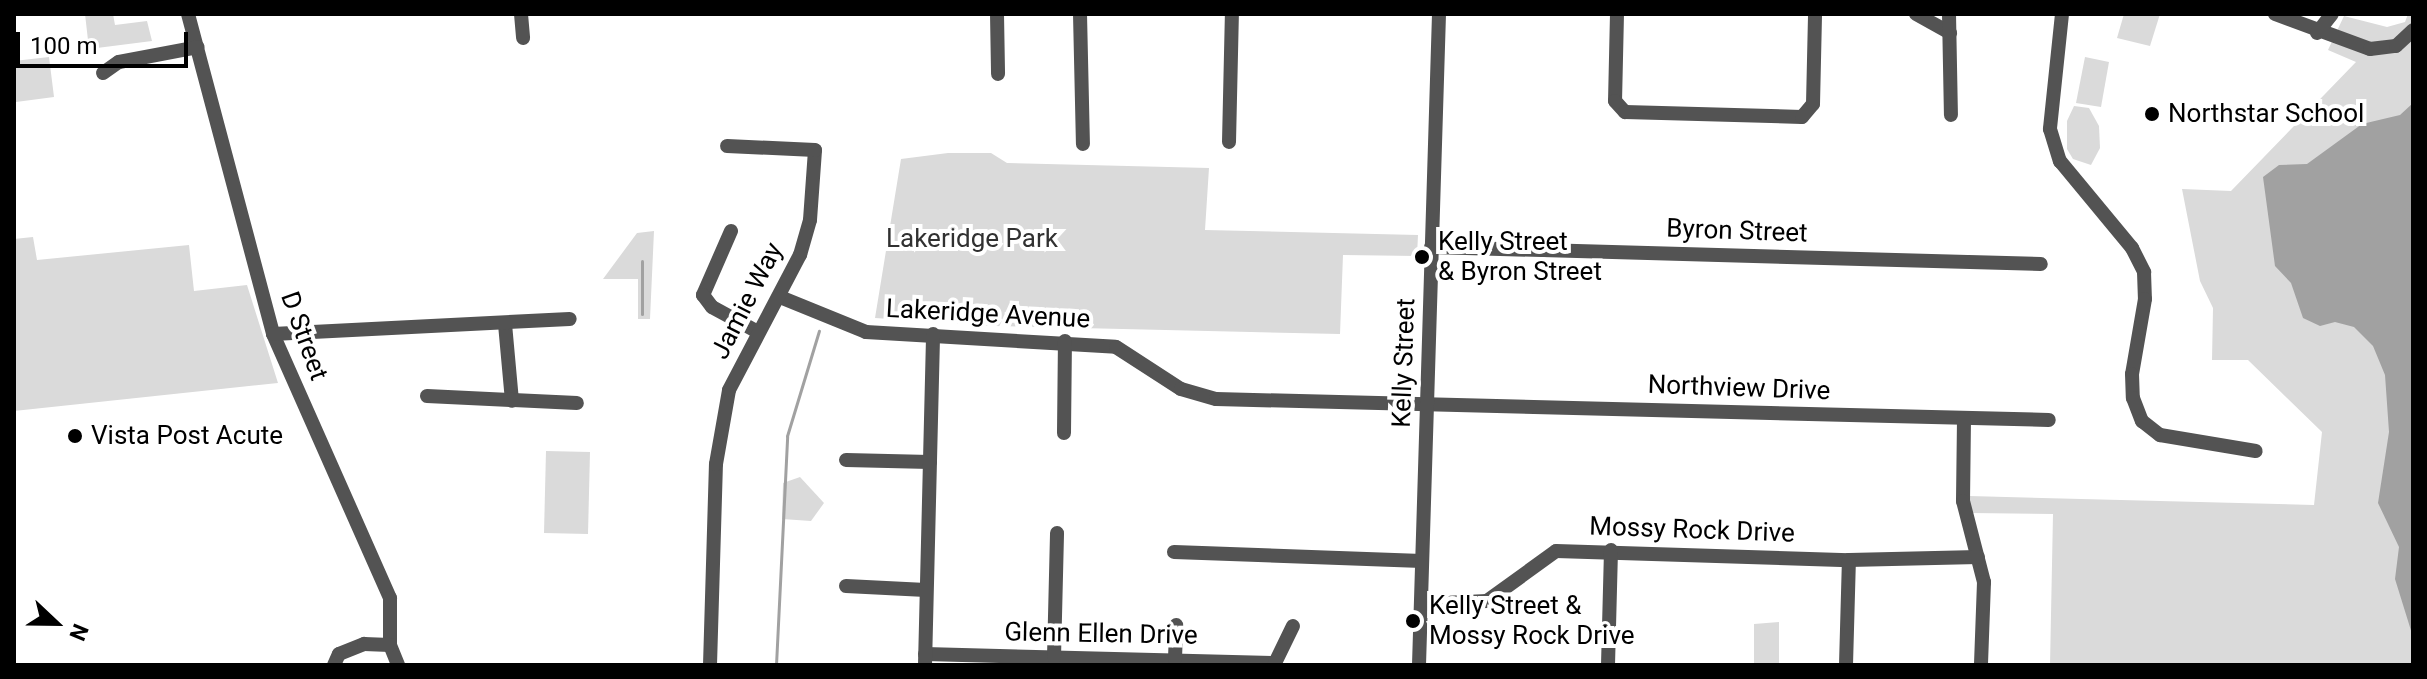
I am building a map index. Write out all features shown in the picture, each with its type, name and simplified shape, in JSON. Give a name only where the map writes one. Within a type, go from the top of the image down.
[{"type":"street","name":"D Street","points":[[188,14],[273,334],[390,598],[390,645],[399,665]]},
{"type":"street","points":[[521,14],[523,38]]},
{"type":"street","points":[[997,14],[998,74]]},
{"type":"street","points":[[1080,14],[1083,144]]},
{"type":"street","points":[[1229,142],[1232,14]]},
{"type":"street","name":"Kelly Street","points":[[1419,665],[1439,14]]},
{"type":"street","points":[[1617,14],[1615,101],[1625,112],[1802,117],[1813,104],[1815,14]]},
{"type":"street","points":[[1916,14],[1950,33]]},
{"type":"street","points":[[1949,14],[1951,115]]},
{"type":"street","points":[[2062,14],[2050,129],[2060,161],[2132,248],[2144,272],[2145,299],[2133,398],[2142,421],[2160,435],[2256,451]]},
{"type":"street","points":[[2275,14],[2317,33],[2370,49],[2396,46],[2413,30]]},
{"type":"street","points":[[2317,33],[2332,14]]},
{"type":"street","points":[[103,73],[119,62],[198,47]]},
{"type":"street","name":"Jamie Way","points":[[710,665],[716,464],[729,390],[756,331],[780,297],[810,220],[815,150],[727,146]]},
{"type":"street","points":[[731,231],[703,295],[712,307],[756,331]]},
{"type":"street","name":"Byron Street","points":[[1431,247],[2041,264]]},
{"type":"street","name":"Lakeridge Avenue","points":[[780,297],[830,322],[866,332],[1065,341],[1116,347],[1181,389],[1216,399],[1427,405]]},
{"type":"street","points":[[273,334],[570,319]]},
{"type":"street","points":[[505,324],[512,401]]},
{"type":"street","points":[[925,660],[933,334]]},
{"type":"street","points":[[1064,433],[1065,341]]},
{"type":"street","points":[[427,396],[577,403]]},
{"type":"street","name":"Northview Drive","points":[[1427,405],[2049,420]]},
{"type":"street","points":[[1964,419],[1963,501],[1984,582],[1981,665]]},
{"type":"street","points":[[846,460],[930,462]]},
{"type":"street","points":[[1054,657],[1057,533]]},
{"type":"street","points":[[1608,665],[1611,550]]},
{"type":"street","name":"Mossy Rock Drive","points":[[1421,604],[1487,601],[1556,551],[1611,550],[1849,560],[1978,557]]},
{"type":"street","points":[[1174,552],[1422,561]]},
{"type":"street","points":[[1846,665],[1849,560]]},
{"type":"street","points":[[846,586],[926,590]]},
{"type":"street","points":[[1175,659],[1176,625]]},
{"type":"street","points":[[1276,664],[1293,626]]},
{"type":"street","points":[[334,665],[339,654],[364,644],[390,645]]},
{"type":"street","name":"Glenn Ellen Drive","points":[[925,660],[1054,657],[1276,664]]},
{"type":"green space","points":[[85,14],[113,14],[115,25],[147,21],[152,41],[89,49]]},
{"type":"green space","points":[[2124,14],[2160,14],[2150,46],[2117,38]]},
{"type":"green space","points":[[2408,14],[2413,14],[2413,665],[2050,665],[2053,514],[1971,513],[1969,496],[2314,505],[2322,432],[2248,360],[2212,360],[2213,308],[2200,281],[2182,189],[2231,191],[2356,62],[2328,50],[2344,16],[2387,27],[2405,22]]},
{"type":"green space","points":[[49,57],[54,97],[16,102],[14,61]]},
{"type":"green space","points":[[2085,57],[2109,62],[2101,107],[2076,103]]},
{"type":"green space","points":[[2074,106],[2089,108],[2099,126],[2100,148],[2091,165],[2073,159],[2067,149],[2067,121]]},
{"type":"green space","name":"Lakeridge Park","points":[[948,153],[991,153],[1007,163],[1209,168],[1205,230],[1418,235],[1417,256],[1343,255],[1340,334],[995,326],[875,318],[901,159]]},
{"type":"green space","points":[[654,231],[650,319],[638,319],[638,279],[603,279],[637,233]]},
{"type":"green space","points":[[33,237],[37,260],[189,245],[194,291],[247,285],[278,383],[14,411],[14,239]]},
{"type":"green space","points":[[546,451],[590,452],[588,534],[544,533]]},
{"type":"green space","points":[[800,477],[824,503],[811,521],[782,519],[783,483]]},
{"type":"green space","points":[[1779,622],[1779,665],[1754,665],[1754,624]]},
{"type":"shaded area","points":[[2413,103],[2413,637],[2395,579],[2399,547],[2378,503],[2389,432],[2385,375],[2373,346],[2354,327],[2335,322],[2320,326],[2303,318],[2291,283],[2275,266],[2263,177],[2279,165],[2307,164],[2362,124],[2400,115]]},
{"type":"waterway","points":[[642,261],[642,314]]},
{"type":"waterway","points":[[776,665],[787,436],[819,331]]},
{"type":"place","name":"Northstar School","points":[[2152,114]]},
{"type":"place","name":"Kelly Street & Byron Street","points":[[1422,257]]},
{"type":"place","name":"Vista Post Acute","points":[[75,436]]},
{"type":"place","name":"Kelly Street & Mossy Rock Drive","points":[[1413,621]]}]
